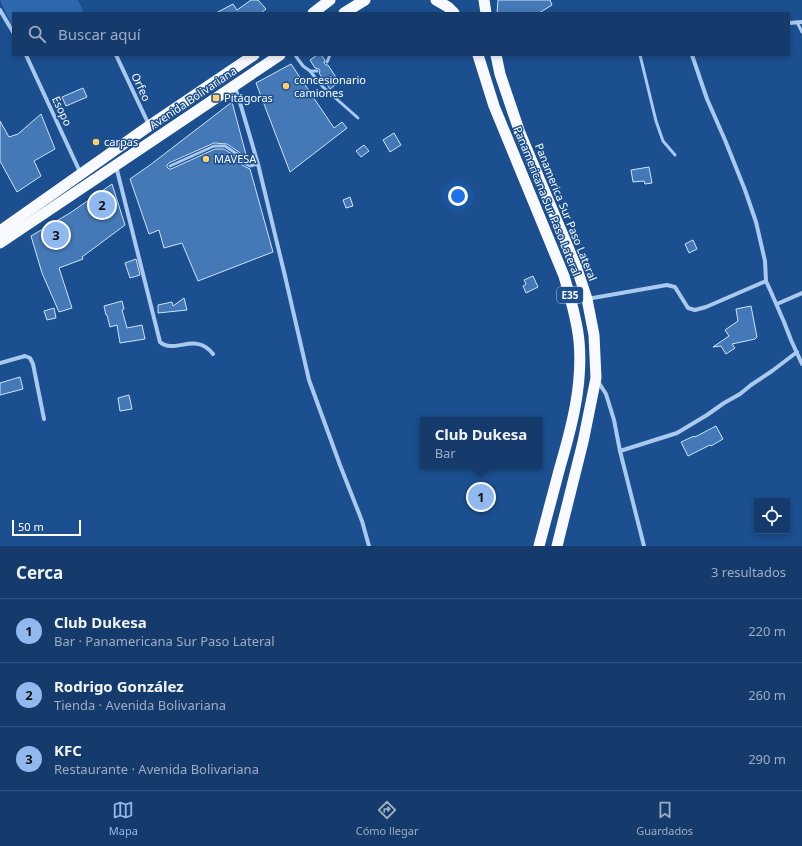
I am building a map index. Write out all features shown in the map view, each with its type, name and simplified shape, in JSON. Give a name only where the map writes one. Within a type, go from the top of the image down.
[{"type":"highway","points":[[314,12],[330,0]]},
{"type":"highway","points":[[346,12],[365,0]]},
{"type":"highway","points":[[436,0],[448,7],[453,12]]},
{"type":"highway","points":[[484,0],[486,12]]},
{"type":"highway","name":"Avenida Bolivariana","points":[[0,231],[149,126],[253,56]]},
{"type":"highway","name":"Avenida Bolivariana","points":[[0,243],[279,56]]},
{"type":"highway","name":"Panamericana Sur Paso Lateral","points":[[478,56],[494,106],[564,276],[579,341],[579,373],[576,406],[539,546]]},
{"type":"highway","name":"Panamerica Sur Paso Lateral","points":[[496,56],[500,74],[520,133],[576,266],[587,299],[594,335],[596,378],[584,442],[557,546]]},
{"type":"street","points":[[0,10],[12,30]]},
{"type":"street","points":[[790,23],[800,22]]},
{"type":"street","name":"Esopo","points":[[26,56],[81,174]]},
{"type":"street","name":"Orfeo","points":[[116,56],[149,126]]},
{"type":"street","points":[[692,56],[706,99],[725,140],[751,206],[765,261],[766,281],[802,364]]},
{"type":"street","points":[[234,86],[258,164],[309,380],[362,521],[369,546]]},
{"type":"street","points":[[116,166],[160,342],[169,347],[196,343],[209,349],[213,354]]},
{"type":"street","points":[[587,299],[667,285],[675,287],[688,308],[695,310],[706,307],[766,281]]},
{"type":"street","points":[[777,304],[802,293]]},
{"type":"street","points":[[620,451],[677,433],[740,394],[796,352]]},
{"type":"street","points":[[0,363],[25,356],[30,358],[33,364],[44,419]]},
{"type":"street","points":[[596,378],[606,394],[614,420],[620,451],[644,546]]},
{"type":"lane","points":[[800,22],[802,32]]},
{"type":"lane","points":[[296,56],[303,66],[310,71],[322,88],[358,118]]},
{"type":"lane","points":[[327,62],[330,56]]},
{"type":"lane","points":[[640,56],[656,121],[663,141],[674,155]]},
{"type":"lane","points":[[310,71],[317,71]]},
{"type":"lane","points":[[170,166],[214,146],[225,146],[236,154],[244,163],[250,166],[258,164]]},
{"type":"shaded area","points":[[0,0],[78,0],[84,12],[12,12],[12,26]]},
{"type":"building","points":[[251,0],[258,0],[266,9],[262,12],[218,12],[233,4],[237,10]]},
{"type":"building","points":[[498,0],[550,0],[552,5],[541,12],[497,12]]},
{"type":"building","points":[[316,56],[322,56],[325,60],[324,63],[328,65],[339,82],[330,89],[319,73],[319,69],[315,68],[310,60]]},
{"type":"building","points":[[291,64],[334,128],[342,122],[347,128],[290,172],[256,83]]},
{"type":"building","points":[[83,88],[87,97],[66,106],[62,97]]},
{"type":"building","points":[[232,102],[248,162],[239,152],[227,144],[214,143],[169,163],[167,167],[171,169],[215,149],[224,149],[235,156],[242,165],[250,169],[273,252],[198,281],[182,243],[164,248],[159,230],[149,234],[130,179]]},
{"type":"building","points":[[41,114],[55,149],[34,161],[41,176],[17,192],[0,161],[0,121],[9,137],[18,134]]},
{"type":"building","points":[[394,133],[401,145],[390,152],[383,140]]},
{"type":"building","points":[[364,145],[369,151],[361,157],[356,151]]},
{"type":"building","points":[[649,167],[652,183],[645,184],[644,181],[633,182],[631,170]]},
{"type":"building","points":[[112,184],[125,225],[82,257],[83,259],[59,268],[72,308],[59,312],[42,273],[31,236],[70,213]]},
{"type":"building","points":[[350,197],[353,206],[346,208],[343,200]]},
{"type":"building","points":[[693,240],[697,249],[689,253],[685,244]]},
{"type":"building","points":[[136,259],[140,275],[130,278],[125,263]]},
{"type":"building","points":[[533,276],[538,287],[526,293],[523,286],[526,284],[524,280]]},
{"type":"building","points":[[184,298],[187,310],[158,313],[158,305],[172,302],[173,306]]},
{"type":"building","points":[[122,301],[124,309],[122,310],[127,328],[142,325],[145,339],[120,343],[117,325],[110,327],[104,306]]},
{"type":"building","points":[[751,306],[757,337],[755,339],[732,344],[735,348],[726,354],[721,346],[713,347],[729,336],[725,330],[738,321],[736,309]]},
{"type":"building","points":[[54,308],[56,318],[47,320],[44,311]]},
{"type":"building","points":[[20,377],[23,389],[0,395],[0,383]]},
{"type":"building","points":[[129,395],[132,409],[120,411],[118,398]]},
{"type":"building","points":[[716,426],[723,439],[688,456],[681,442],[694,436],[695,437]]},
{"type":"place","name":"concesionario camiones","points":[[286,86]]},
{"type":"place","name":"Pitágoras","points":[[216,98]]},
{"type":"place","name":"carpas","points":[[96,142]]},
{"type":"place","name":"MAVESA","points":[[206,159]]},
{"type":"place","name":"Rodrigo González","points":[[102,205]]},
{"type":"place","name":"KFC","points":[[56,235]]},
{"type":"place","name":"Club Dukesa","points":[[481,497]]}]
